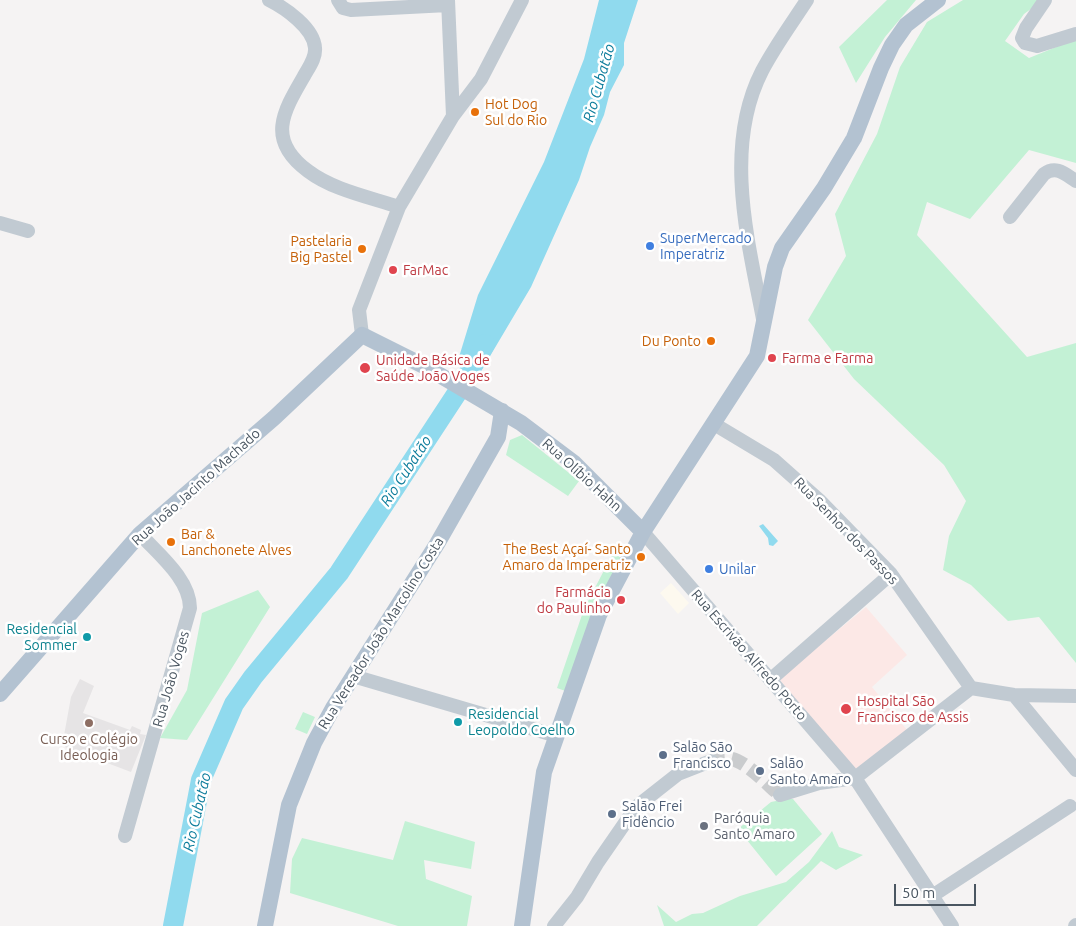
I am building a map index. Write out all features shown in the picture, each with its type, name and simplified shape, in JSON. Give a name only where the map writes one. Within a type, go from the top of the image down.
[{"type":"main road","points":[[522,926],[544,772],[598,615],[643,532],[757,356],[775,267],[782,248],[824,188],[854,138],[892,45],[906,26],[938,0]]},
{"type":"main road","name":"Rua Olíbio Hahn","points":[[362,335],[426,367],[521,424],[574,463],[643,532]]},
{"type":"main road","name":"Rua João Jacinto Machado","points":[[0,694],[140,534],[274,418],[362,335]]},
{"type":"main road","name":"Rua Vereador João Marcolino Costa","points":[[265,926],[289,805],[325,720],[437,544],[498,437],[498,409]]},
{"type":"main road","points":[[498,437],[521,424]]},
{"type":"street","points":[[269,0],[303,26],[313,39],[315,49],[312,62],[283,117],[282,134],[288,152],[298,163],[321,179],[399,207]]},
{"type":"street","points":[[338,0],[343,8],[351,10],[448,3],[452,57],[453,116]]},
{"type":"street","points":[[362,335],[359,310],[399,207],[453,116],[481,79],[522,0]]},
{"type":"street","points":[[763,320],[742,206],[741,170],[745,135],[750,108],[762,72],[807,0]]},
{"type":"street","points":[[1045,0],[1026,28],[1022,38],[1025,43],[1037,46],[1076,34]]},
{"type":"street","points":[[1010,218],[1044,174],[1050,170],[1059,170],[1076,181]]},
{"type":"street","points":[[0,223],[28,231]]},
{"type":"street","name":"Rua Senhor dos Passos","points":[[714,424],[774,460],[820,500],[891,574],[971,688]]},
{"type":"street","name":"Rua Escrivão Alfredo Porto","points":[[643,532],[855,778],[952,926]]},
{"type":"street","name":"Rua João Voges","points":[[125,836],[190,608],[189,597],[181,581],[140,534]]},
{"type":"street","points":[[770,680],[891,574]]},
{"type":"street","points":[[353,676],[556,736]]},
{"type":"street","points":[[780,795],[819,782],[855,778],[971,688],[1014,694],[1076,696]]},
{"type":"street","points":[[1014,694],[1076,770]]},
{"type":"street","points":[[554,926],[578,897],[598,862],[636,807],[678,774],[711,761]]},
{"type":"street","points":[[932,896],[1070,806]]},
{"type":"shaded area","points":[[671,583],[689,603],[678,614],[660,593]]},
{"type":"shaded area","name":"Hospital São Francisco de Assis","points":[[866,607],[907,655],[872,687],[907,730],[858,770],[851,768],[779,679]]},
{"type":"shaded area","name":"Curso e Colégio Ideologia","points":[[80,679],[94,686],[83,713],[130,730],[132,726],[141,730],[140,734],[146,735],[131,772],[65,747],[66,742],[63,741],[71,697]]},
{"type":"green space","points":[[887,0],[916,0],[885,37],[856,83],[839,47]]},
{"type":"green space","points":[[963,0],[1043,0],[1024,14],[1005,41],[1029,58],[1076,39],[1076,163],[1029,150],[970,219],[927,202],[917,235],[1027,357],[1076,343],[1076,663],[1039,617],[1008,621],[971,585],[943,570],[949,536],[966,501],[944,465],[854,379],[808,320],[846,256],[835,214],[877,134],[900,67],[927,22]]},
{"type":"green space","points":[[522,435],[579,481],[568,496],[506,455],[510,440]]},
{"type":"green space","points":[[613,553],[623,559],[568,692],[557,688],[584,609]]},
{"type":"green space","points":[[258,590],[270,607],[187,740],[160,738],[187,690],[202,613]]},
{"type":"green space","points":[[303,712],[315,717],[307,734],[295,729]]},
{"type":"green space","points":[[793,799],[822,834],[776,876],[738,829],[771,802]]},
{"type":"green space","points":[[405,821],[475,842],[471,869],[424,860],[426,879],[472,896],[467,926],[398,926],[290,893],[292,859],[302,838],[393,860]]},
{"type":"green space","points":[[832,831],[839,847],[863,855],[836,870],[821,861],[757,926],[664,926],[657,905],[676,922],[692,914],[703,913],[740,896],[786,882],[809,862]]},
{"type":"water","points":[[599,0],[638,0],[624,43],[624,65],[610,92],[604,115],[590,147],[579,180],[531,287],[480,373],[459,357],[478,295],[544,162],[584,59]]},
{"type":"water","points":[[763,524],[778,541],[773,546],[769,545],[768,538],[759,526]]},
{"type":"waterway","name":"Rio Cubatão","points":[[173,926],[201,780],[234,704],[253,677],[339,573],[457,393],[485,344]]},
{"type":"tunnel","points":[[711,761],[726,758],[740,762],[780,795]]},
{"type":"place","name":"Hot Dog Sul do Rio","points":[[475,112]]},
{"type":"place","name":"SuperMercado Imperatriz","points":[[650,246]]},
{"type":"place","name":"Pastelaria Big Pastel","points":[[362,249]]},
{"type":"place","name":"FarMac","points":[[393,270]]},
{"type":"place","name":"Du Ponto","points":[[711,341]]},
{"type":"place","name":"Farma e Farma","points":[[772,358]]},
{"type":"place","name":"Unidade Básica de Saúde João Voges","points":[[365,368]]},
{"type":"place","name":"Bar & Lanchonete Alves","points":[[171,542]]},
{"type":"place","name":"The Best Açaí- Santo Amaro da Imperatriz","points":[[641,557]]},
{"type":"place","name":"Unilar","points":[[709,569]]},
{"type":"place","name":"Farmácia do Paulinho","points":[[621,600]]},
{"type":"place","name":"Residencial Sommer","points":[[87,637]]},
{"type":"place","name":"Hospital São Francisco de Assis","points":[[846,709]]},
{"type":"place","name":"Residencial Leopoldo Coelho","points":[[458,722]]},
{"type":"place","name":"Curso e Colégio Ideologia","points":[[89,723]]},
{"type":"place","name":"Salão São Francisco","points":[[663,755]]},
{"type":"place","name":"Salão Santo Amaro","points":[[760,771]]},
{"type":"place","name":"Salão Frei Fidêncio","points":[[612,814]]},
{"type":"place","name":"Paróquia Santo Amaro","points":[[704,826]]}]
